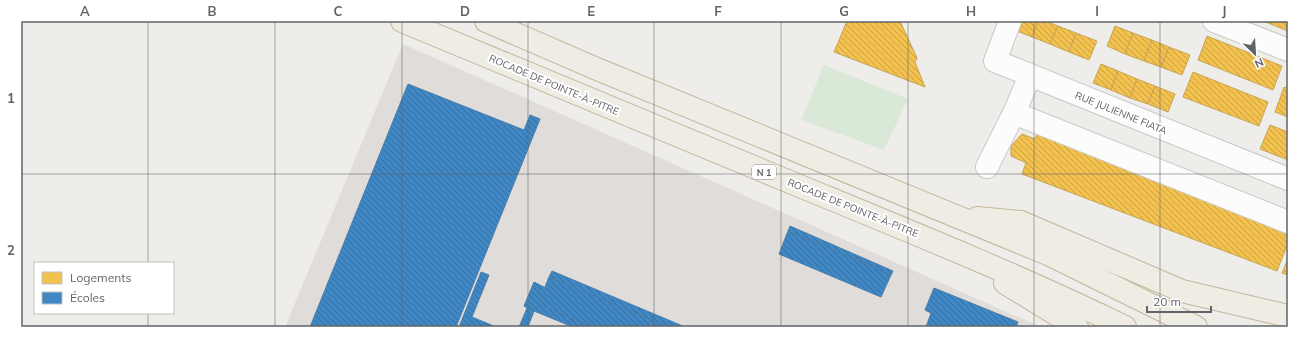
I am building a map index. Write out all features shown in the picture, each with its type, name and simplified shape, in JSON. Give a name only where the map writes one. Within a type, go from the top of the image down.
[{"type":"highway","name":"ROCADE DE POINTE-À-PITRE","points":[[402,21],[580,96],[945,245],[1062,296],[1125,327]]},
{"type":"highway","points":[[486,21],[597,69],[1048,254],[1196,327]]},
{"type":"highway","points":[[955,216],[1021,222],[1182,291],[1288,316]]},
{"type":"highway","points":[[945,245],[1050,312],[1077,327]]},
{"type":"lane","name":"RUE JULIENNE FIATA","points":[[1010,21],[995,61],[1288,179]]},
{"type":"lane","points":[[1214,21],[1288,50]]},
{"type":"lane","points":[[987,167],[1014,113],[1030,76]]},
{"type":"lane","points":[[1014,113],[1288,222]]},
{"type":"shaded area","points":[[403,44],[1025,320],[1040,327],[285,327]]},
{"type":"green space","points":[[824,65],[908,99],[884,150],[801,120]]},
{"type":"building: Logements","points":[[847,21],[900,21],[917,58],[915,62],[925,87],[834,52]]},
{"type":"building: Logements","points":[[1018,21],[1038,21],[1032,37],[1014,30]]},
{"type":"building: Logements","points":[[1038,21],[1045,21],[1058,26],[1050,44],[1032,37]]},
{"type":"building: Logements","points":[[1263,21],[1288,21],[1288,31]]},
{"type":"building: Logements","points":[[1058,26],[1076,33],[1069,52],[1050,44]]},
{"type":"building: Logements","points":[[1115,26],[1133,33],[1125,54],[1107,46]]},
{"type":"building: Logements","points":[[1076,33],[1097,41],[1089,60],[1069,52]]},
{"type":"building: Logements","points":[[1133,33],[1152,40],[1144,61],[1125,54]]},
{"type":"building: Logements","points":[[1207,36],[1282,66],[1273,90],[1198,60]]},
{"type":"building: Logements","points":[[1152,40],[1169,47],[1161,67],[1144,61]]},
{"type":"building: Logements","points":[[1169,47],[1190,55],[1182,75],[1161,67]]},
{"type":"building: Logements","points":[[1101,64],[1118,71],[1111,90],[1093,83]]},
{"type":"building: Logements","points":[[1118,71],[1137,79],[1130,98],[1111,90]]},
{"type":"building: Logements","points":[[1193,72],[1268,102],[1259,126],[1183,97]]},
{"type":"building: Logements","points":[[1137,79],[1155,86],[1148,104],[1130,98]]},
{"type":"building: Logements","points":[[1155,86],[1175,94],[1168,112],[1148,104]]},
{"type":"building: Logements","points":[[1284,87],[1288,89],[1288,117],[1275,112]]},
{"type":"building: Logements","points":[[1270,125],[1288,132],[1288,160],[1260,149]]},
{"type":"building: Logements","points":[[1038,131],[1288,225],[1288,243],[1277,271],[1022,174],[1026,163],[1011,156],[1011,146],[1022,134],[1035,139]]},
{"type":"building: Logements","points":[[1288,259],[1288,275],[1282,273]]},
{"type":"building: Écoles","points":[[408,84],[524,130],[530,115],[540,119],[456,327],[310,327]]},
{"type":"building: Écoles","points":[[790,226],[893,271],[891,275],[788,231]]},
{"type":"building: Écoles","points":[[788,231],[891,275],[881,297],[779,254]]},
{"type":"building: Écoles","points":[[552,271],[685,327],[668,327],[549,277]]},
{"type":"building: Écoles","points":[[481,272],[489,275],[472,317],[496,327],[459,327]]},
{"type":"building: Écoles","points":[[549,277],[668,327],[593,327],[538,304]]},
{"type":"building: Écoles","points":[[534,282],[544,287],[538,304],[593,327],[573,327],[534,311],[528,327],[519,327],[527,308],[524,306]]},
{"type":"building: Écoles","points":[[934,288],[1018,322],[1016,327],[926,327],[931,313],[925,310]]}]
